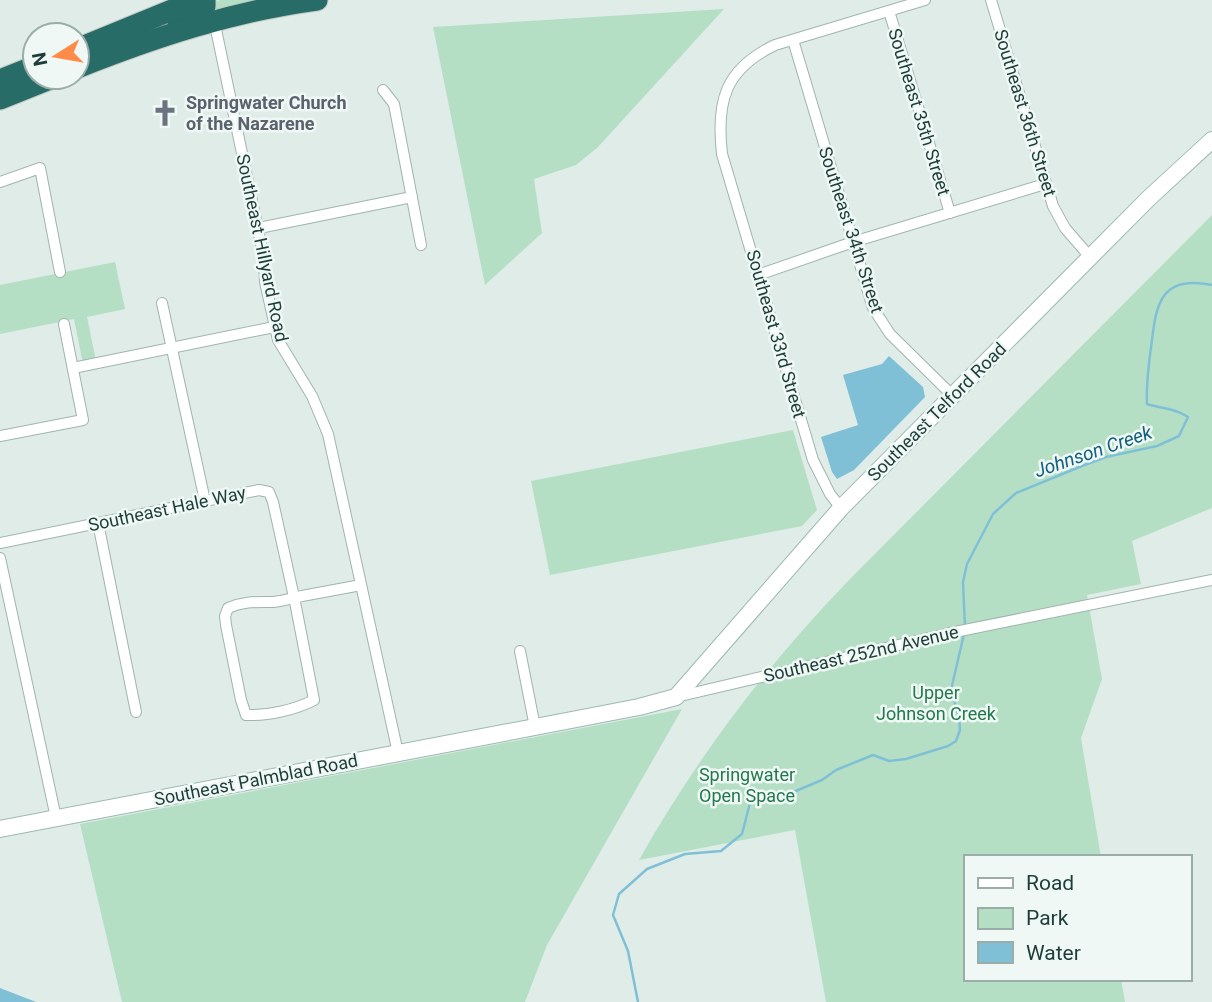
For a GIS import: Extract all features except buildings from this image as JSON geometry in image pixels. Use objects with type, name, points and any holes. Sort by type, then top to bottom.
[{"type":"highway","points":[[91,43],[197,0]]},
{"type":"highway","points":[[91,61],[114,45],[196,12],[205,6],[205,0]]},
{"type":"highway","points":[[91,63],[214,20],[317,0]]},
{"type":"highway","points":[[0,80],[21,72]]},
{"type":"highway","points":[[0,99],[21,91]]},
{"type":"street","name":"Southeast 33rd Street","points":[[841,508],[830,494],[813,460],[722,154],[720,118],[729,83],[742,66],[759,53],[925,0]]},
{"type":"street","name":"Southeast 36th Street","points":[[990,0],[1053,206],[1065,228],[1090,257]]},
{"type":"street","name":"Southeast 35th Street","points":[[889,11],[950,213]]},
{"type":"street","name":"Southeast Hillyard Road","points":[[214,20],[267,269],[265,282],[274,327],[284,352],[312,396],[328,434],[398,753]]},
{"type":"street","name":"Southeast 34th Street","points":[[793,40],[873,308],[890,334],[953,396]]},
{"type":"street","points":[[383,90],[394,104],[421,245]]},
{"type":"street","name":"Southeast Telford Road","points":[[676,697],[841,508],[1149,198],[1212,139]]},
{"type":"street","points":[[0,182],[40,168],[60,272]]},
{"type":"street","points":[[758,275],[853,242],[1045,184]]},
{"type":"street","points":[[258,228],[412,197]]},
{"type":"street","points":[[162,303],[205,501]]},
{"type":"street","points":[[0,436],[83,420],[64,324]]},
{"type":"street","points":[[73,368],[274,327]]},
{"type":"street","name":"Southeast Hale Way","points":[[0,543],[259,490],[269,492],[273,502],[294,598]]},
{"type":"street","points":[[98,523],[136,712]]},
{"type":"street","points":[[0,558],[56,818]]},
{"type":"street","name":"Southeast 252nd Avenue","points":[[512,732],[668,701],[985,625],[1212,580]]},
{"type":"street","points":[[294,598],[314,701],[303,706],[246,715],[226,625],[228,608],[240,603],[259,600],[272,602],[361,585]]},
{"type":"street","points":[[520,651],[535,727]]},
{"type":"street","name":"Southeast Palmblad Road","points":[[0,829],[512,732]]},
{"type":"green space","points":[[220,0],[262,0],[210,13],[212,3]]},
{"type":"green space","points":[[724,9],[598,147],[576,165],[534,179],[542,233],[485,285],[433,27]]},
{"type":"green space","name":"Upper Johnson Creek","points":[[1212,215],[1212,508],[1132,541],[1141,584],[1087,595],[1102,679],[1081,738],[1101,855],[964,855],[964,981],[1121,981],[1125,1002],[826,1002],[795,830],[639,860],[685,785],[735,713],[790,645],[849,580]]},
{"type":"green space","points":[[115,262],[125,309],[87,317],[96,361],[84,362],[82,359],[74,319],[0,334],[0,285]]},
{"type":"green space","points":[[793,430],[817,510],[802,526],[550,575],[531,481]]},
{"type":"green space","points":[[682,709],[547,945],[525,1002],[122,1002],[80,824]]},
{"type":"water","points":[[889,356],[923,387],[925,397],[854,470],[837,479],[832,472],[821,437],[858,425],[843,375],[882,364]]},
{"type":"water","points":[[0,988],[36,1002],[0,1002]]},
{"type":"waterway","name":"Johnson Creek","points":[[965,627],[963,582],[967,564],[993,514],[1016,493],[1106,457],[1157,446],[1179,436],[1188,417],[1173,410],[1147,404],[1148,373],[1157,311],[1168,291],[1179,285],[1212,285]]},
{"type":"waterway","name":"Johnson Creek","points":[[638,1002],[628,951],[613,915],[619,894],[647,869],[685,854],[721,851],[742,834],[750,803],[773,800],[791,793],[873,755],[889,761],[906,759],[956,741],[960,730],[959,717],[951,690],[964,634]]},
{"type":"place","name":"Springwater Church of the Nazarene","points":[[165,113]]},
{"type":"park label","name":"Springwater Open Space","points":[[747,785]]}]
